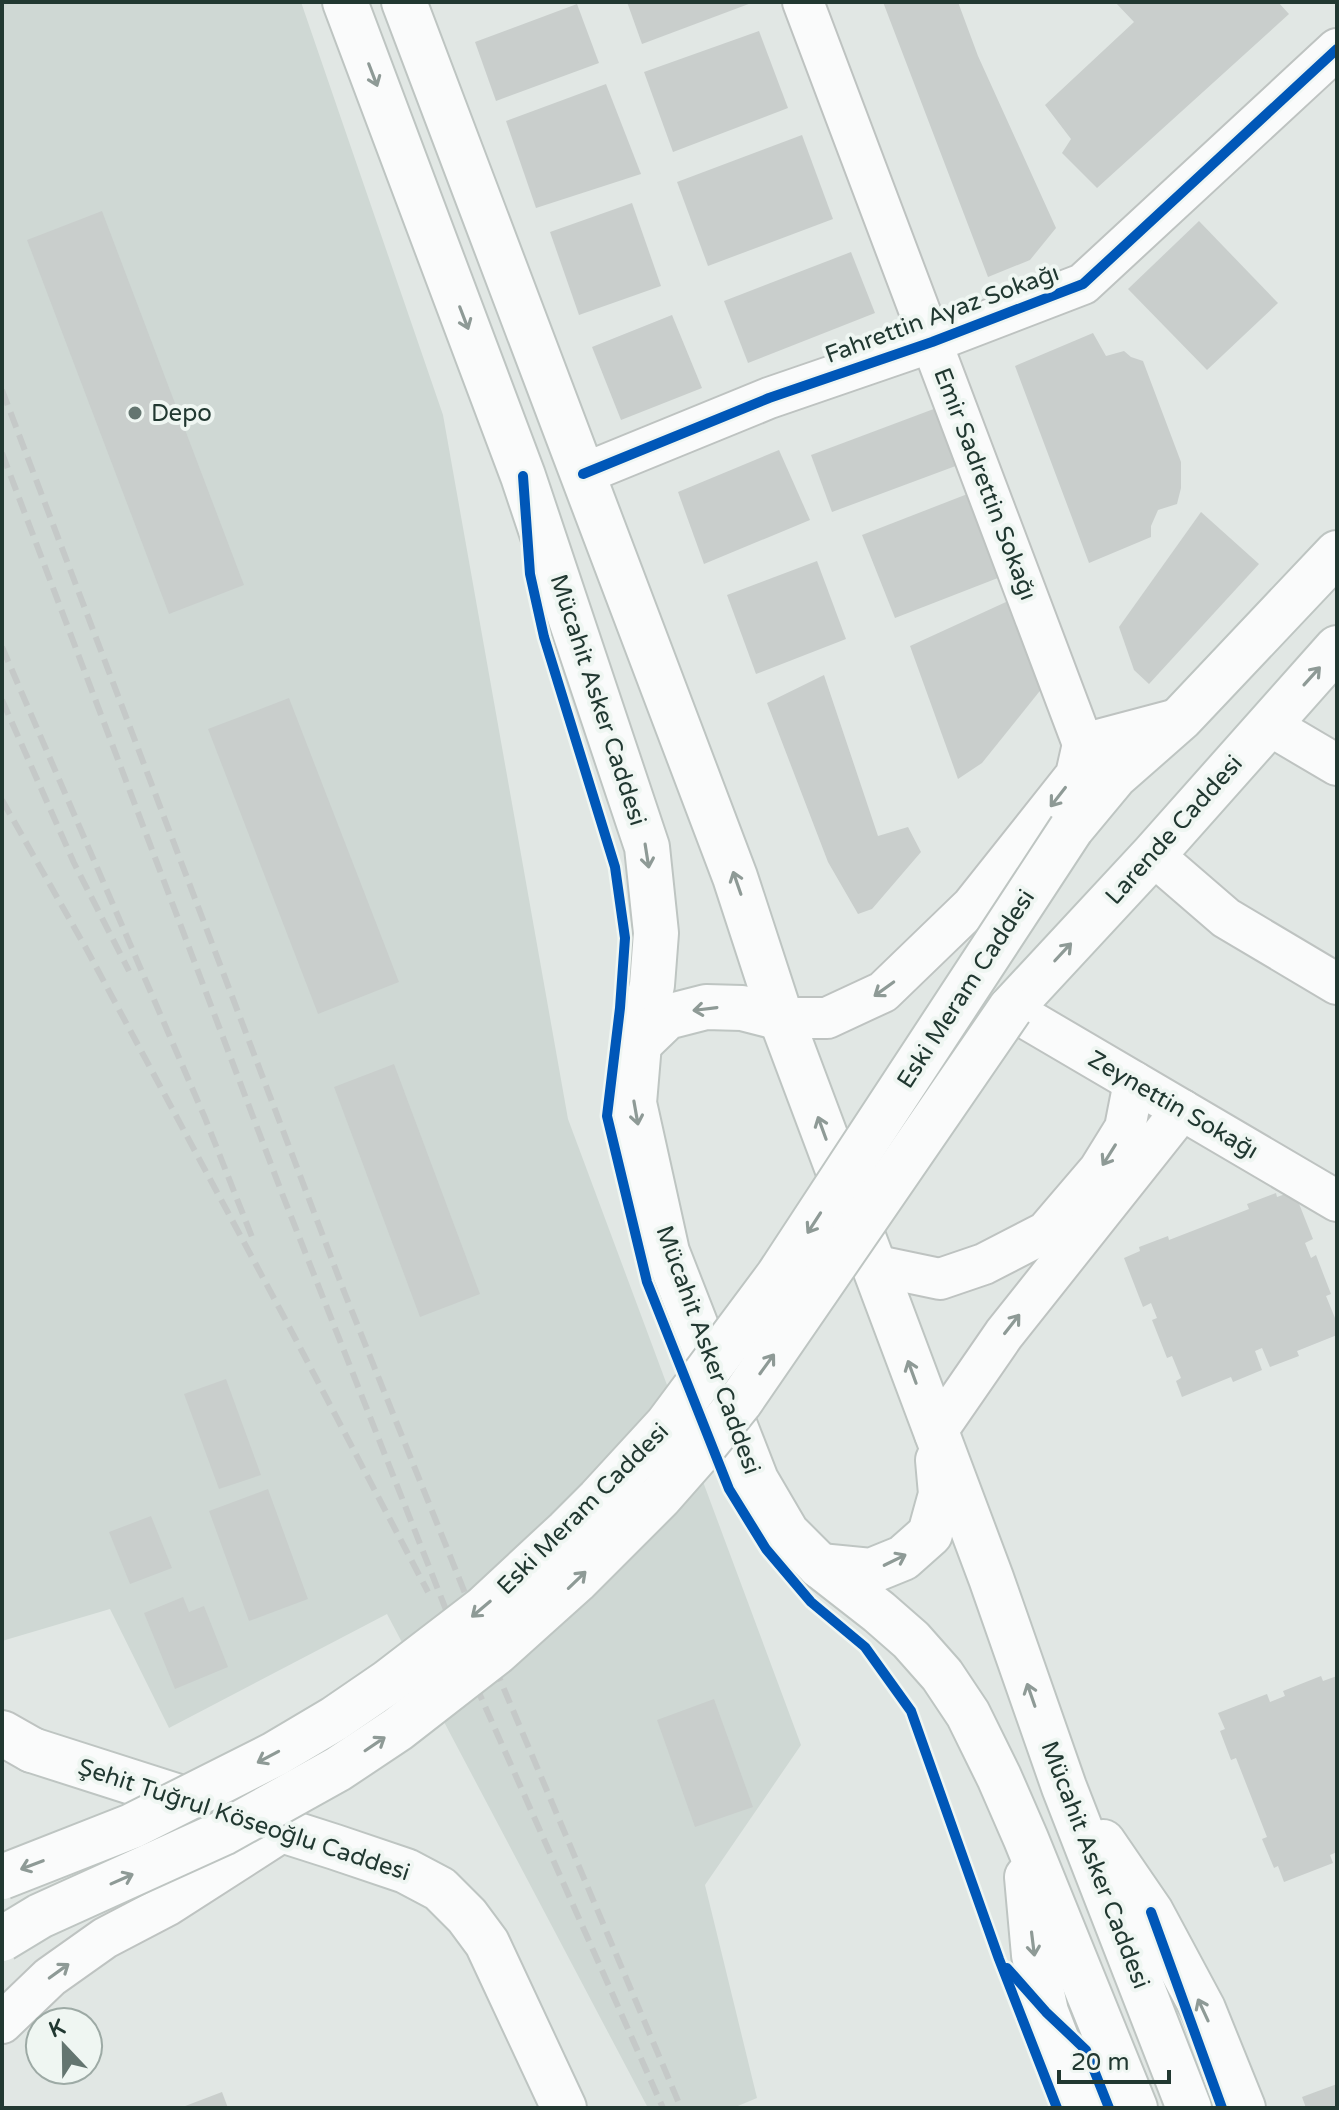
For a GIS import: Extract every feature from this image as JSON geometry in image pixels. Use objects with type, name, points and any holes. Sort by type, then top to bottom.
[{"type":"main road","name":"Mücahit Asker Caddesi","points":[[345,2],[523,476],[647,847],[656,933],[652,985],[639,1044],[634,1103],[667,1252],[756,1480],[787,1533],[820,1566],[911,1640],[942,1675],[968,1714],[1026,1839],[1135,2108]]},
{"type":"main road","name":"Mücahit Asker Caddesi","points":[[409,4],[735,877],[781,1018],[991,1578],[1064,1787],[1189,2108]]},
{"type":"main road","points":[[1115,776],[1181,718],[1337,553]]},
{"type":"main road","name":"Larende Caddesi","points":[[1010,1009],[1153,855],[1337,648]]},
{"type":"main road","name":"Eski Meram Caddesi","points":[[2,1877],[132,1826],[263,1760],[334,1719],[483,1609],[567,1531],[667,1425],[778,1276],[1071,829],[1115,776]]},
{"type":"main road","points":[[639,1044],[667,1017],[706,1007],[742,1008],[781,1018]]},
{"type":"main road","name":"Eski Meram Caddesi","points":[[2,1939],[40,1916],[223,1833],[338,1769],[447,1692],[576,1581],[660,1497],[740,1402],[1010,1009]]},
{"type":"main road","points":[[820,1566],[871,1571],[903,1558],[930,1534],[941,1494],[935,1434]]},
{"type":"main road","name":"Şehit Tuğrul Köseoğlu Caddesi","points":[[17,1741],[406,1871],[440,1889],[467,1916],[487,1943],[564,2108]]},
{"type":"main road","points":[[1064,1787],[1151,1912],[1203,2009],[1243,2108]]},
{"type":"main road","points":[[1026,1839],[1028,1909],[1046,2012],[1083,2108]]},
{"type":"street","name":"Emir Sadrettin Sokağı","points":[[803,2],[1083,744],[1115,776]]},
{"type":"street","name":"Fahrettin Ayaz Sokağı","points":[[583,474],[769,398],[932,342],[1083,284],[1337,49]]},
{"type":"street","points":[[781,1018],[827,1018],[883,992],[972,906],[1076,775],[1083,744],[1181,718]]},
{"type":"street","points":[[1269,725],[1337,765]]},
{"type":"street","points":[[1153,855],[1226,918],[1337,984]]},
{"type":"street","name":"Zeynettin Sokağı","points":[[1010,1009],[1337,1201]]},
{"type":"street","points":[[873,1265],[940,1279],[984,1264],[1046,1232],[1099,1170],[1125,1128],[1134,1082]]},
{"type":"street","points":[[935,1434],[1004,1334],[1182,1110]]},
{"type":"street","points":[[2,2023],[50,1977],[105,1938],[168,1905],[283,1831]]},
{"type":"shaded area","points":[[2,2],[301,2],[443,415],[568,1119],[801,1745],[705,1885],[757,2098],[733,2108],[648,2108],[387,1614],[169,1728],[110,1609],[2,1641]]},
{"type":"building","points":[[627,2],[754,2],[642,44]]},
{"type":"building","points":[[883,2],[958,2],[978,56],[1056,228],[1030,260],[988,277]]},
{"type":"building","points":[[1115,2],[1278,2],[1289,14],[1097,188],[1062,153],[1071,139],[1045,105],[1134,22]]},
{"type":"building","points":[[577,4],[599,63],[496,101],[475,42]]},
{"type":"building","points":[[759,31],[788,108],[673,152],[644,72]]},
{"type":"building","points":[[606,84],[641,174],[536,208],[506,121]]},
{"type":"building","points":[[802,135],[833,219],[708,266],[677,182]]},
{"type":"building","points":[[632,203],[661,286],[579,315],[550,232]]},
{"type":"building","name":"Depo","points":[[102,211],[244,585],[169,614],[27,240]]},
{"type":"building","points":[[1199,221],[1278,303],[1207,370],[1128,289]]},
{"type":"building","points":[[851,252],[875,313],[748,363],[724,301]]},
{"type":"building","points":[[672,315],[702,388],[621,420],[592,347]]},
{"type":"building","points":[[1093,333],[1106,356],[1124,351],[1143,361],[1181,462],[1181,488],[1177,504],[1158,510],[1151,526],[1151,537],[1089,563],[1015,366]]},
{"type":"building","points":[[939,407],[961,464],[832,512],[811,455]]},
{"type":"building","points":[[779,450],[810,520],[704,564],[678,492]]},
{"type":"building","points":[[970,493],[1003,576],[895,618],[862,535]]},
{"type":"building","points":[[1201,512],[1259,564],[1149,684],[1134,670],[1119,627]]},
{"type":"building","points":[[817,561],[846,639],[756,674],[727,595]]},
{"type":"building","points":[[1019,596],[1047,682],[982,763],[958,779],[910,646]]},
{"type":"building","points":[[824,675],[878,836],[908,827],[921,852],[872,909],[858,914],[828,862],[767,703]]},
{"type":"building","points":[[289,698],[399,982],[318,1014],[208,729]]},
{"type":"building","points":[[394,1064],[480,1294],[420,1317],[334,1087]]},
{"type":"building","points":[[1294,1191],[1313,1239],[1305,1243],[1311,1258],[1316,1255],[1331,1294],[1326,1296],[1337,1317],[1337,1335],[1297,1351],[1299,1356],[1270,1367],[1262,1348],[1255,1351],[1262,1370],[1233,1382],[1231,1377],[1182,1397],[1176,1381],[1181,1378],[1172,1356],[1167,1358],[1152,1320],[1157,1318],[1151,1303],[1143,1307],[1124,1258],[1140,1251],[1139,1247],[1168,1236],[1169,1240],[1249,1209],[1247,1204],[1276,1193],[1277,1197]]},
{"type":"building","points":[[226,1379],[261,1475],[219,1489],[184,1394]]},
{"type":"building","points":[[268,1489],[308,1599],[249,1621],[209,1511]]},
{"type":"building","points":[[151,1516],[172,1568],[130,1584],[109,1532]]},
{"type":"building","points":[[183,1597],[189,1612],[204,1606],[228,1667],[175,1689],[144,1613]]},
{"type":"building","points":[[1321,1676],[1323,1681],[1337,1676],[1337,1852],[1330,1855],[1333,1863],[1284,1882],[1278,1866],[1274,1868],[1262,1839],[1267,1837],[1236,1758],[1231,1760],[1220,1731],[1225,1729],[1218,1713],[1267,1694],[1270,1702],[1285,1696],[1283,1691]]},
{"type":"building","points":[[714,1699],[753,1807],[695,1827],[657,1720]]},
{"type":"building","points":[[1337,2084],[1337,2108],[1306,2108],[1302,2097]]},
{"type":"building","points":[[222,2092],[228,2108],[180,2108]]},
{"type":"railway","points":[[2,390],[345,1294],[493,1663],[681,2108]]},
{"type":"railway","points":[[2,453],[283,1196],[476,1686],[663,2108]]},
{"type":"railway","points":[[2,647],[205,1118],[252,1237]]},
{"type":"railway","points":[[2,700],[74,863],[129,971]]},
{"type":"railway","points":[[2,800],[87,950],[428,1592]]},
{"type":"cycle path","points":[[583,474],[769,398],[932,342],[1083,284],[1337,49]]},
{"type":"cycle path","points":[[523,476],[530,574],[544,637],[615,867],[625,938],[607,1116],[647,1282],[729,1489],[766,1549],[811,1602],[865,1647],[911,1711],[999,1959],[1057,2108]]},
{"type":"cycle path","points":[[1151,1912],[1222,2108]]},
{"type":"cycle path","points":[[1007,1968],[1046,2012],[1086,2050],[1109,2108]]},
{"type":"place","name":"Depo","points":[[135,413]]}]
